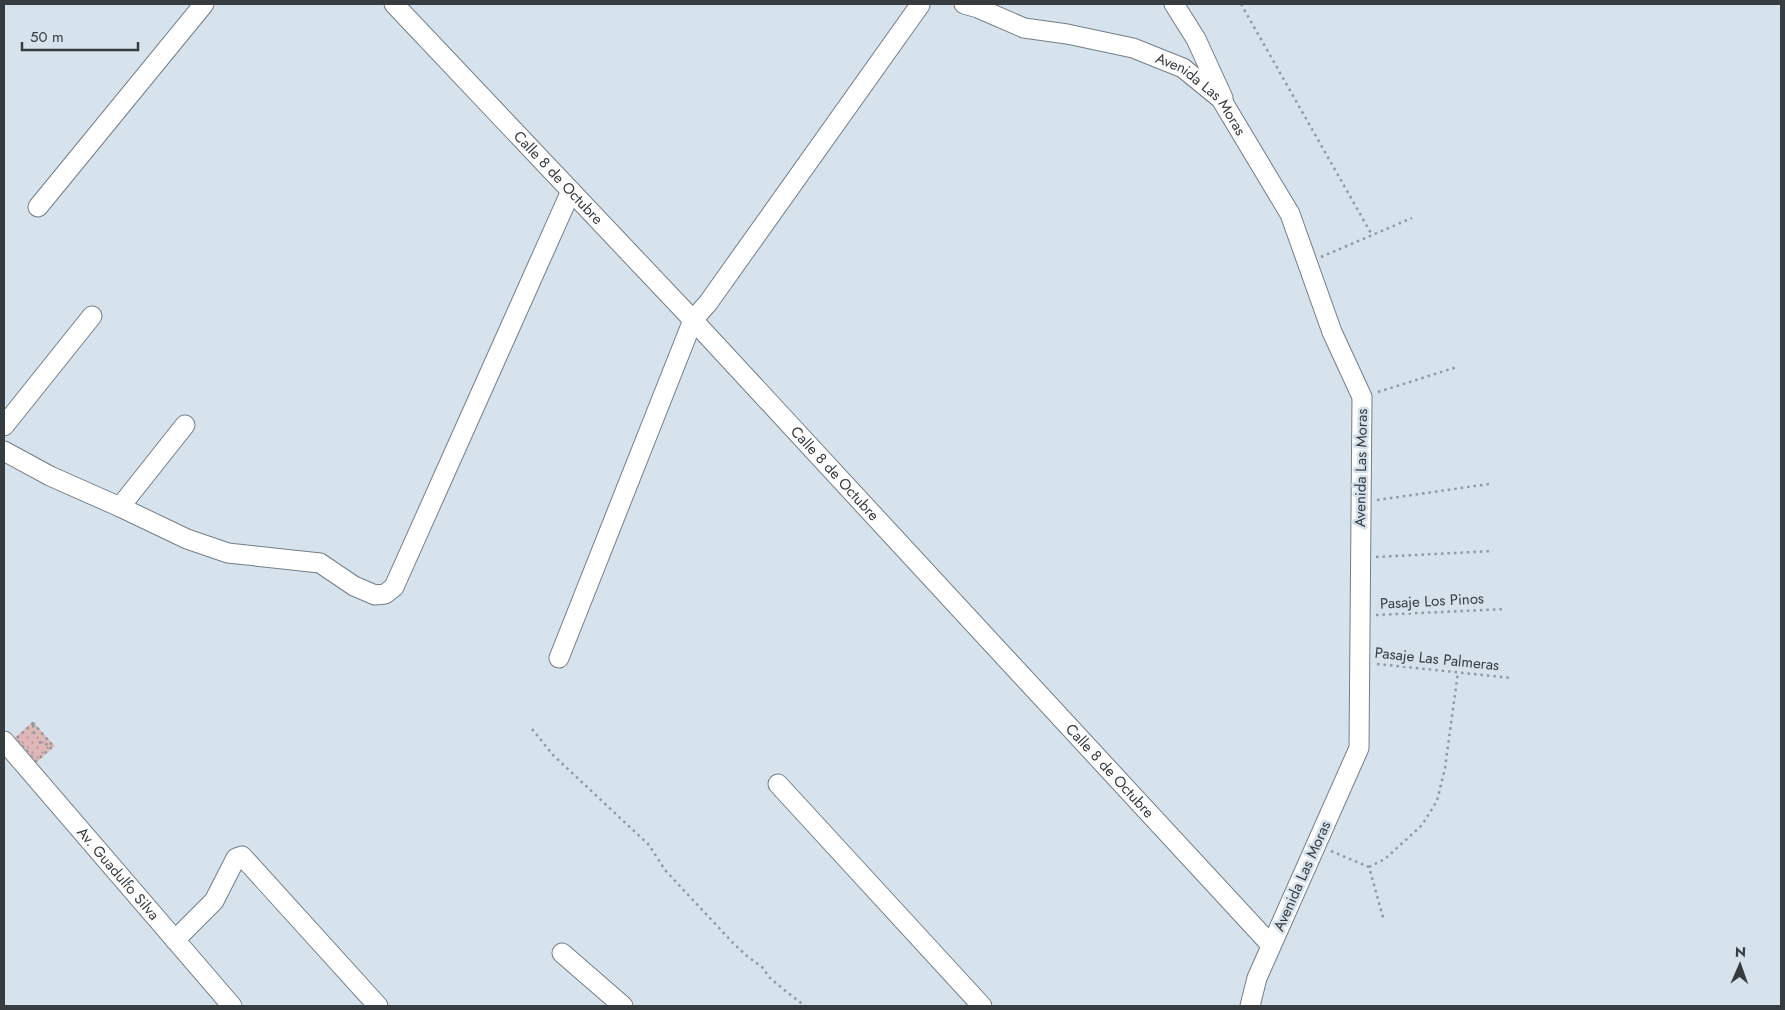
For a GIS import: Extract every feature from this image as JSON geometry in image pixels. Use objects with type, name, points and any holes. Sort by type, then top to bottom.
[{"type":"street","points":[[38,207],[204,4]]},
{"type":"street","name":"Calle 8 de Octubre","points":[[394,4],[693,320],[1271,945]]},
{"type":"street","name":"Avenida Las Moras","points":[[964,4],[1024,28],[1066,34],[1133,48],[1183,68],[1221,99],[1290,214],[1332,332],[1362,396],[1359,748],[1256,978],[1250,1006]]},
{"type":"street","points":[[1174,4],[1196,39],[1232,117]]},
{"type":"street","points":[[559,658],[693,320],[708,303],[920,5]]},
{"type":"street","points":[[4,451],[50,476],[187,539],[228,553],[320,563],[354,586],[375,595],[385,594],[394,587],[571,191]]},
{"type":"street","points":[[4,426],[92,316]]},
{"type":"street","points":[[120,507],[185,425]]},
{"type":"street","name":"Av. Guadulfo Silva","points":[[4,742],[232,1006]]},
{"type":"street","points":[[778,784],[982,1006]]},
{"type":"street","points":[[175,940],[214,901],[236,858],[242,856],[378,1006]]},
{"type":"street","points":[[562,952],[623,1006]]},
{"type":"path","points":[[1241,4],[1372,235]]},
{"type":"path","points":[[1307,263],[1412,218]]},
{"type":"path","points":[[1362,396],[1457,368]]},
{"type":"path","points":[[1361,502],[1489,484]]},
{"type":"path","points":[[1360,558],[1493,551]]},
{"type":"path","name":"Pasaje Los Pinos","points":[[1359,616],[1506,609]]},
{"type":"path","name":"Pasaje Las Palmeras","points":[[1359,662],[1512,678]]},
{"type":"path","points":[[1369,867],[1385,859],[1422,825],[1437,801],[1445,768],[1458,672]]},
{"type":"path","points":[[33,723],[35,738]]},
{"type":"path","points":[[33,723],[16,739],[36,762],[53,746]]},
{"type":"path","points":[[33,723],[53,746]]},
{"type":"path","points":[[532,729],[553,755],[649,845],[665,870],[734,944],[762,967],[783,989],[805,1006]]},
{"type":"path","points":[[39,742],[53,746]]},
{"type":"path","points":[[1316,844],[1369,867]]},
{"type":"path","points":[[1369,867],[1384,921]]},
{"type":"shaded area","points":[[33,722],[55,746],[36,763],[14,738]]}]
